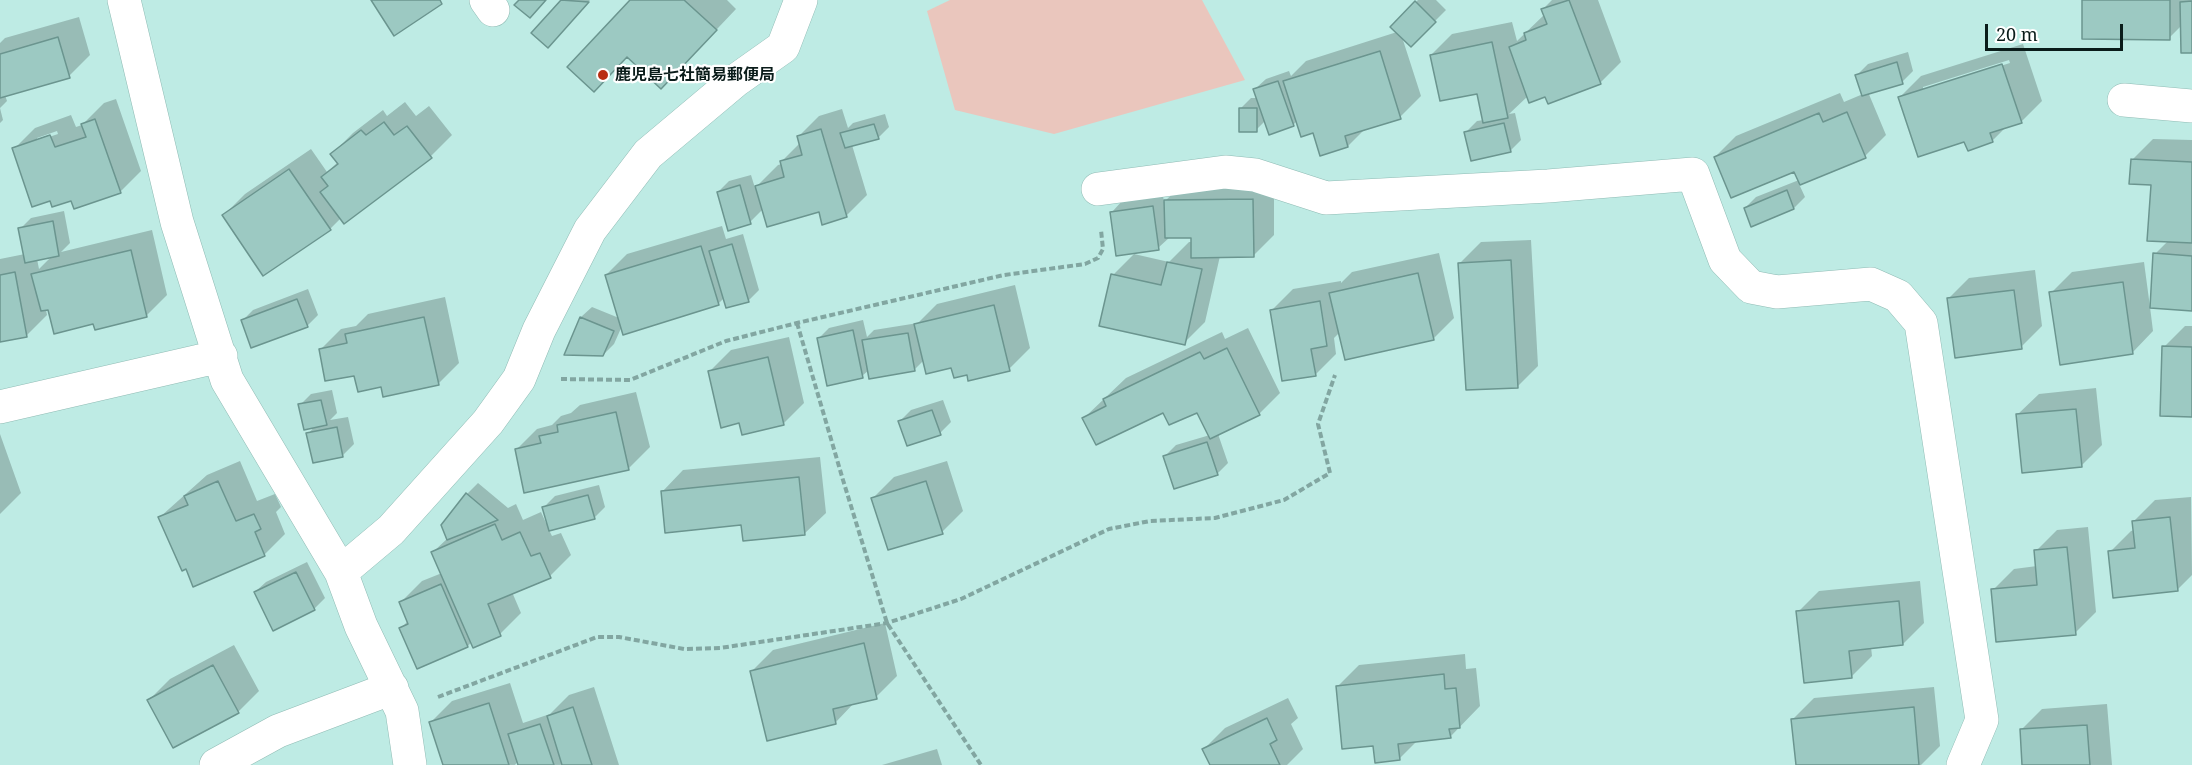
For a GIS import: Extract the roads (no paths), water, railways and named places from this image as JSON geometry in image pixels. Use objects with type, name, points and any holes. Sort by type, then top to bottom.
[{"type":"street","points":[[124,0],[177,222],[228,380],[341,572],[361,626],[397,700],[410,765]]},
{"type":"street","points":[[341,572],[391,530],[488,422],[519,379],[539,330],[590,230],[648,154],[735,81],[783,47],[801,0]]},
{"type":"street","points":[[2124,100],[2192,106]]},
{"type":"street","points":[[1098,189],[1225,172],[1255,175],[1326,198],[1548,186],[1693,174],[1725,260],[1751,287],[1777,291],[1871,284],[1898,296],[1921,323],[1982,720],[1964,765]]},
{"type":"street","points":[[0,407],[221,356]]},
{"type":"street","points":[[216,765],[278,731],[397,700]]},
{"type":"place","name":"鹿児島七社簡易郵便局","points":[[603,75]]}]
